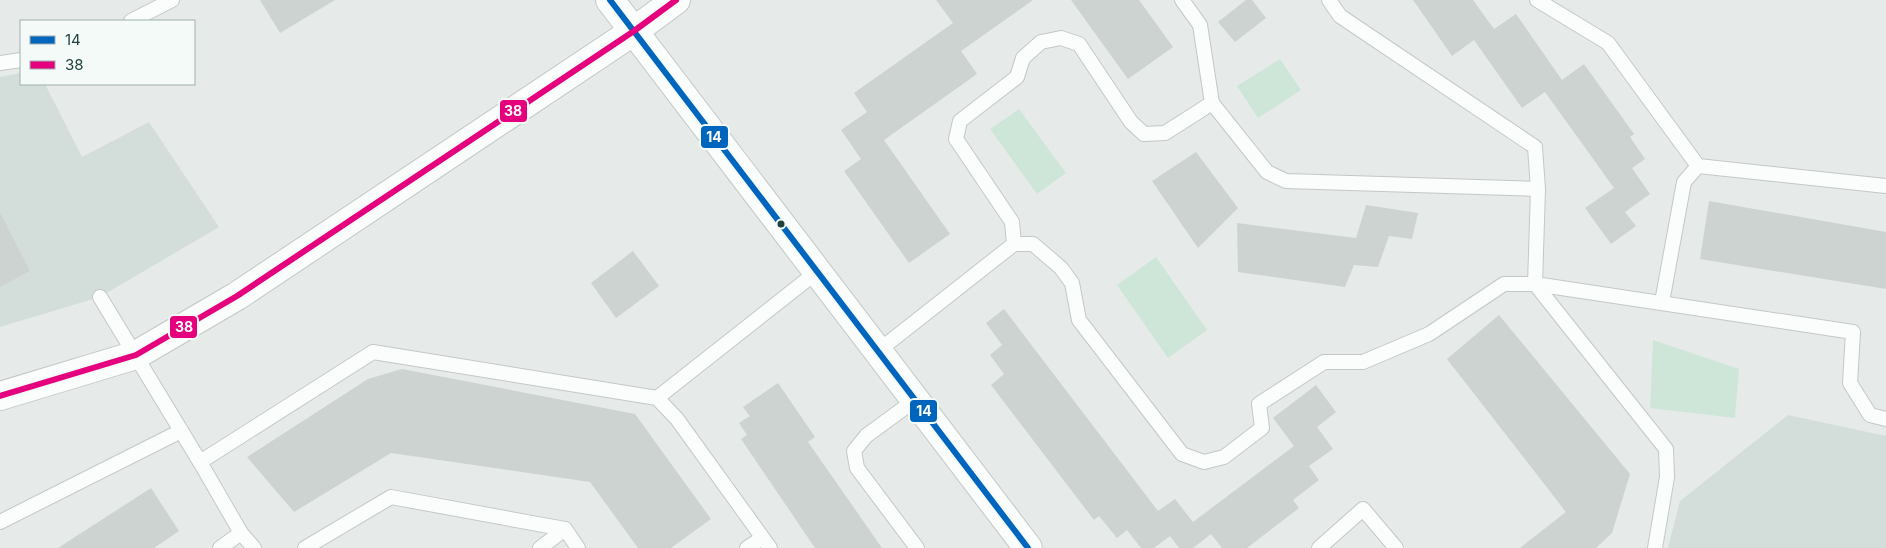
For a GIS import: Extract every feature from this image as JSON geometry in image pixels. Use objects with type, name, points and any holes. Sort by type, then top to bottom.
[{"type":"street","points":[[610,0],[1028,548]]},
{"type":"street","points":[[0,396],[136,356],[237,296],[634,31],[676,0]]},
{"type":"lane","points":[[133,20],[172,0]]},
{"type":"lane","points":[[1182,0],[1200,25],[1212,103],[1267,172],[1286,181],[1538,189]]},
{"type":"lane","points":[[1330,0],[1340,16],[1535,147],[1538,189],[1535,284],[1666,449],[1667,477],[1654,548]]},
{"type":"lane","points":[[1537,0],[1608,42],[1698,166],[1886,186]]},
{"type":"lane","points":[[1014,244],[1012,222],[956,138],[960,121],[1017,77],[1023,58],[1041,42],[1061,38],[1079,44],[1131,122],[1144,134],[1165,134],[1212,103]]},
{"type":"lane","points":[[0,63],[20,60]]},
{"type":"lane","points":[[1662,302],[1684,182],[1698,166]]},
{"type":"lane","points":[[878,351],[1014,244],[1034,244],[1060,268],[1072,283],[1079,320],[1182,454],[1204,462],[1224,457],[1262,428],[1259,404],[1324,362],[1363,362],[1429,334],[1504,284],[1535,284],[1853,332],[1850,383],[1870,415],[1886,418]]},
{"type":"lane","points":[[657,398],[818,271]]},
{"type":"lane","points":[[100,297],[241,533],[254,548]]},
{"type":"lane","points":[[200,462],[373,352],[657,398],[677,419],[766,543],[747,548]]},
{"type":"lane","points":[[915,400],[866,436],[854,451],[858,468],[917,548]]},
{"type":"lane","points":[[0,522],[181,431]]},
{"type":"lane","points":[[305,548],[390,497],[565,529],[578,548]]},
{"type":"lane","points":[[1319,548],[1363,509],[1396,548]]},
{"type":"lane","points":[[540,548],[565,529]]},
{"type":"lane","points":[[220,548],[241,533]]},
{"type":"shaded area","points":[[20,73],[20,85],[46,85],[82,157],[149,122],[219,227],[100,297],[0,327],[0,77]]},
{"type":"shaded area","points":[[1788,415],[1886,436],[1886,548],[1668,548],[1680,501]]},
{"type":"green space","points":[[1280,59],[1301,90],[1258,118],[1237,86]]},
{"type":"green space","points":[[1019,109],[1066,173],[1037,194],[990,129]]},
{"type":"green space","points":[[1156,257],[1207,330],[1168,358],[1117,285]]},
{"type":"green space","points":[[1653,340],[1739,369],[1735,418],[1650,408]]},
{"type":"building","points":[[260,0],[335,0],[280,33]]},
{"type":"building","points":[[936,0],[1033,0],[961,51],[977,74],[884,140],[950,234],[909,263],[844,171],[861,159],[841,130],[867,112],[854,93],[953,23]]},
{"type":"building","points":[[1071,0],[1139,0],[1173,47],[1128,79]]},
{"type":"building","points":[[1246,0],[1252,0],[1266,18],[1235,42],[1218,22]]},
{"type":"building","points":[[1413,0],[1473,0],[1494,29],[1516,14],[1562,80],[1584,64],[1634,134],[1630,137],[1645,159],[1632,168],[1650,194],[1625,212],[1636,226],[1611,244],[1585,208],[1614,188],[1545,92],[1522,108],[1474,40],[1452,56]]},
{"type":"building","points":[[1196,152],[1238,208],[1198,248],[1152,181]]},
{"type":"building","points":[[1709,201],[1886,232],[1886,289],[1700,259]]},
{"type":"building","points":[[1366,205],[1418,213],[1412,239],[1389,236],[1378,267],[1354,265],[1345,287],[1238,272],[1237,223],[1356,238]]},
{"type":"building","points":[[0,213],[30,271],[0,287]]},
{"type":"building","points":[[633,251],[659,286],[616,318],[591,283]]},
{"type":"building","points":[[1004,309],[1158,511],[1175,499],[1193,522],[1294,446],[1273,418],[1316,385],[1336,412],[1317,427],[1333,449],[1309,466],[1319,480],[1293,500],[1299,508],[1247,548],[1222,548],[1211,534],[1193,548],[1179,548],[1170,536],[1154,548],[1141,548],[1127,530],[1117,538],[1099,516],[1094,520],[991,385],[1004,374],[990,355],[1002,345],[986,323]]},
{"type":"building","points":[[1499,315],[1630,474],[1612,533],[1596,548],[1520,548],[1566,512],[1447,359]]},
{"type":"building","points":[[402,369],[635,414],[711,519],[671,548],[638,548],[590,482],[391,453],[294,512],[247,457],[368,379]]},
{"type":"building","points":[[778,383],[815,437],[808,442],[882,548],[815,548],[741,439],[747,435],[739,423],[750,416],[743,407]]},
{"type":"building","points":[[151,488],[179,531],[154,548],[58,548]]},
{"type":"transit line","name":"14","points":[[610,0],[1028,548]]},
{"type":"transit line","name":"38","points":[[0,396],[136,355],[237,296],[634,31],[676,0]]}]
